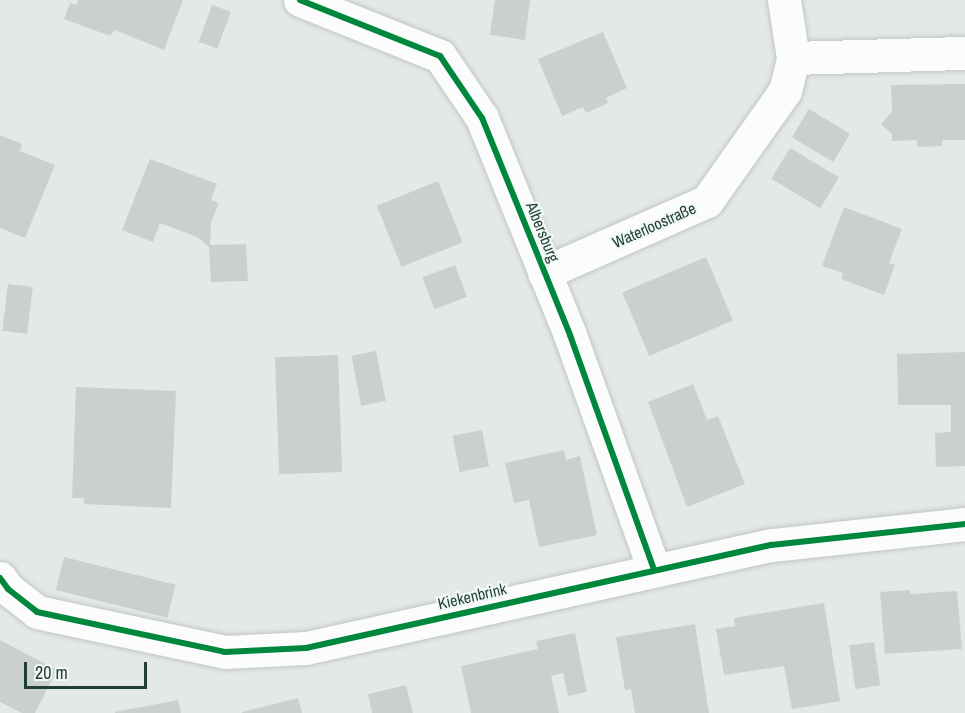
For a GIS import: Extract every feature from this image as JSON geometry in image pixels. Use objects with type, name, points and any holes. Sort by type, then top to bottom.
[{"type":"street","name":"Albersburg","points":[[300,0],[440,56],[482,118],[544,273],[581,329],[654,568]]},
{"type":"street","name":"Waterloostraße","points":[[544,273],[707,201],[785,91],[793,58],[784,0]]},
{"type":"street","points":[[793,58],[965,53]]},
{"type":"street","name":"Kiekenbrink","points":[[0,578],[8,590],[37,612],[225,652],[306,648],[654,568],[772,545],[965,524]]},
{"type":"building","points":[[78,0],[183,0],[164,50],[115,30],[110,36],[64,19],[70,3],[76,5]]},
{"type":"building","points":[[495,0],[530,0],[525,40],[490,35]]},
{"type":"building","points":[[212,5],[231,12],[217,48],[199,42]]},
{"type":"building","points":[[603,32],[627,88],[606,98],[608,103],[586,113],[583,107],[562,116],[538,59]]},
{"type":"building","points":[[965,84],[965,140],[942,140],[942,146],[917,147],[917,140],[892,141],[892,134],[881,124],[892,112],[891,85]]},
{"type":"building","points":[[809,109],[850,134],[833,162],[792,137]]},
{"type":"building","points":[[0,135],[22,144],[20,151],[55,165],[25,238],[0,228]]},
{"type":"building","points":[[790,148],[839,177],[820,208],[771,179]]},
{"type":"building","points":[[150,159],[217,184],[211,200],[219,203],[211,223],[210,245],[246,244],[248,281],[211,282],[209,247],[197,237],[160,223],[153,242],[122,230]]},
{"type":"building","points":[[438,181],[463,242],[402,267],[377,206]]},
{"type":"building","points":[[844,207],[902,229],[889,263],[895,265],[884,295],[841,279],[843,273],[822,266]]},
{"type":"building","points":[[706,257],[733,321],[649,356],[622,293]]},
{"type":"building","points":[[455,265],[467,297],[435,309],[422,278]]},
{"type":"building","points":[[8,284],[33,287],[27,334],[2,331]]},
{"type":"building","points":[[376,351],[386,401],[361,406],[351,356]]},
{"type":"building","points":[[965,352],[965,466],[936,467],[935,433],[951,432],[951,405],[898,405],[897,354]]},
{"type":"building","points":[[338,355],[342,472],[279,474],[275,357]]},
{"type":"building","points":[[693,384],[707,420],[718,416],[745,484],[687,507],[648,402]]},
{"type":"building","points":[[76,387],[176,391],[171,508],[84,504],[84,498],[72,498]]},
{"type":"building","points":[[482,430],[489,466],[460,472],[453,436]]},
{"type":"building","points":[[564,450],[566,460],[580,456],[597,535],[539,547],[529,500],[514,503],[505,463]]},
{"type":"building","points":[[64,557],[176,585],[167,618],[56,590]]},
{"type":"building","points":[[909,590],[911,594],[957,591],[962,649],[885,654],[880,592]]},
{"type":"building","points":[[824,603],[840,701],[792,709],[784,666],[724,675],[716,629],[735,626],[734,618]]},
{"type":"building","points":[[695,624],[709,713],[635,713],[631,689],[625,690],[616,637]]},
{"type":"building","points":[[575,633],[587,692],[568,696],[563,673],[551,676],[559,713],[471,713],[461,666],[538,649],[536,641]]},
{"type":"building","points":[[0,640],[57,670],[35,713],[22,713],[0,702]]},
{"type":"building","points":[[874,642],[880,686],[855,689],[849,645]]},
{"type":"building","points":[[406,685],[413,713],[372,713],[368,694]]},
{"type":"building","points":[[298,698],[302,713],[242,713],[242,712]]},
{"type":"building","points":[[178,700],[181,713],[115,713],[115,712]]},
{"type":"cycle path","points":[[300,0],[440,56],[482,118],[570,335],[654,569]]},
{"type":"cycle path","points":[[0,578],[8,589],[37,612],[225,652],[306,648],[772,545],[965,524]]}]
